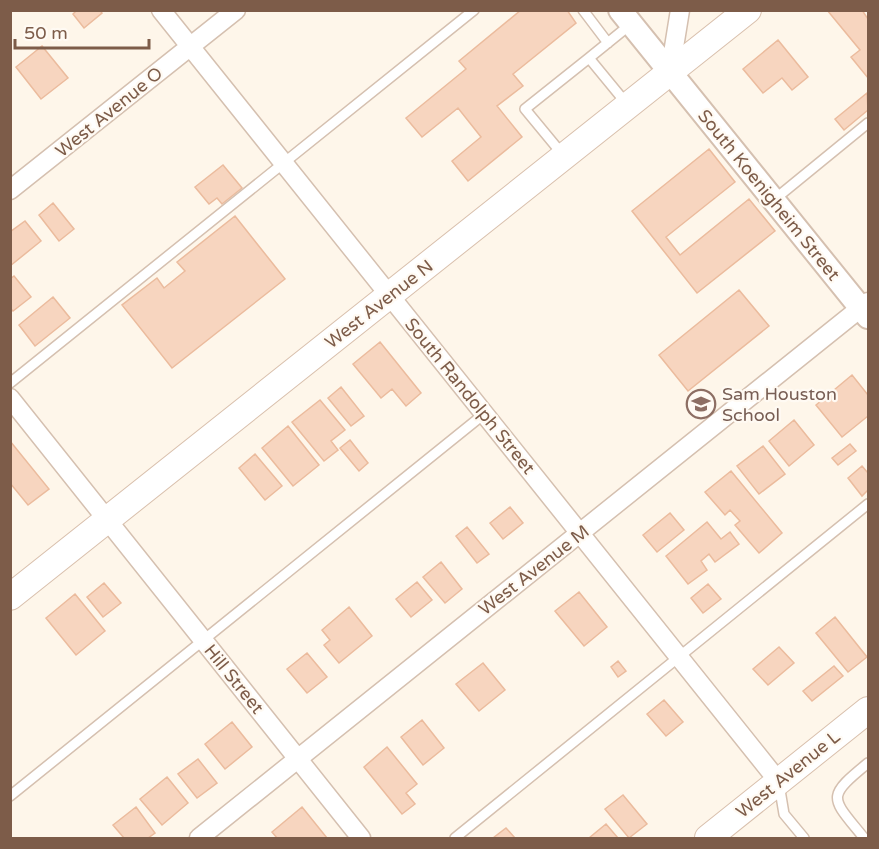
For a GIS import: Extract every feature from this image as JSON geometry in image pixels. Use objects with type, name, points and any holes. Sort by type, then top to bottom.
[{"type":"main road","name":"West Avenue N","points":[[10,597],[748,10]]},
{"type":"main road","name":"West Avenue L","points":[[708,838],[868,710]]},
{"type":"street","name":"South Randolph Street","points":[[161,10],[779,782]]},
{"type":"street","name":"West Avenue O","points":[[10,190],[236,10]]},
{"type":"street","points":[[670,72],[680,10]]},
{"type":"street","name":"South Koenigheim Street","points":[[626,17],[774,200],[866,309]]},
{"type":"street","name":"West Avenue M","points":[[199,838],[866,309]]},
{"type":"street","name":"Hill Street","points":[[10,398],[361,838]]},
{"type":"lane","points":[[10,383],[474,10]]},
{"type":"lane","points":[[583,10],[608,43]]},
{"type":"lane","points":[[564,157],[525,109],[608,43],[626,17]]},
{"type":"lane","points":[[589,58],[628,106]]},
{"type":"lane","points":[[774,200],[868,123]]},
{"type":"lane","points":[[10,796],[484,414]]},
{"type":"lane","points":[[455,838],[868,504]]},
{"type":"lane","points":[[864,838],[839,807],[836,799],[841,785],[868,762]]},
{"type":"lane","points":[[779,782],[784,814],[804,838]]},
{"type":"building","points":[[77,10],[100,10],[102,13],[84,28],[73,14]]},
{"type":"building","points":[[521,10],[567,10],[576,23],[513,74],[523,86],[497,106],[522,137],[468,181],[452,161],[481,137],[458,108],[422,137],[406,118],[466,69],[459,61]]},
{"type":"building","points":[[827,10],[862,10],[868,19],[868,78],[851,57],[860,50]]},
{"type":"building","points":[[778,40],[808,77],[792,90],[782,78],[763,93],[743,69]]},
{"type":"building","points":[[42,46],[68,78],[41,99],[16,67]]},
{"type":"building","points":[[867,93],[868,110],[844,130],[835,119]]},
{"type":"building","points":[[709,149],[735,182],[666,237],[680,255],[749,199],[775,231],[697,293],[632,211]]},
{"type":"building","points":[[223,165],[242,188],[222,204],[217,198],[209,204],[195,187]]},
{"type":"building","points":[[53,203],[74,229],[59,241],[39,215]]},
{"type":"building","points":[[235,216],[285,279],[172,368],[122,305],[157,278],[164,288],[185,271],[177,262]]},
{"type":"building","points":[[25,221],[41,241],[10,266],[10,232]]},
{"type":"building","points":[[14,276],[31,297],[13,311],[10,308],[10,279]]},
{"type":"building","points":[[739,290],[769,326],[688,391],[659,355]]},
{"type":"building","points":[[53,297],[70,318],[35,346],[19,325]]},
{"type":"building","points":[[380,342],[421,393],[406,406],[392,389],[381,398],[353,364]]},
{"type":"building","points":[[852,375],[868,395],[868,416],[842,437],[816,405]]},
{"type":"building","points":[[341,387],[364,416],[351,426],[328,398]]},
{"type":"building","points":[[320,400],[345,430],[331,441],[338,450],[324,461],[292,422]]},
{"type":"building","points":[[794,420],[814,445],[789,466],[769,441]]},
{"type":"building","points":[[288,426],[319,465],[293,486],[262,448]]},
{"type":"building","points":[[350,440],[368,463],[359,471],[340,448]]},
{"type":"building","points":[[10,441],[49,489],[28,505],[10,483]]},
{"type":"building","points":[[850,444],[856,451],[838,465],[832,458]]},
{"type":"building","points":[[763,446],[785,474],[759,494],[737,466]]},
{"type":"building","points":[[255,454],[282,486],[265,500],[239,468]]},
{"type":"building","points":[[862,466],[868,473],[868,490],[862,496],[848,478]]},
{"type":"building","points":[[731,471],[782,533],[759,553],[735,525],[740,521],[730,510],[725,515],[705,492]]},
{"type":"building","points":[[510,507],[523,523],[503,539],[490,523]]},
{"type":"building","points":[[670,513],[684,530],[657,552],[643,535]]},
{"type":"building","points":[[707,522],[721,539],[730,532],[739,544],[715,562],[709,554],[701,561],[707,570],[688,584],[666,556]]},
{"type":"building","points":[[467,527],[489,554],[477,563],[456,536]]},
{"type":"building","points":[[441,562],[462,589],[445,603],[423,577]]},
{"type":"building","points":[[417,582],[432,600],[411,617],[396,599]]},
{"type":"building","points":[[104,583],[121,603],[103,617],[87,597]]},
{"type":"building","points":[[708,584],[721,599],[703,613],[691,598]]},
{"type":"building","points":[[579,592],[607,627],[584,646],[555,611]]},
{"type":"building","points":[[75,594],[105,631],[76,655],[46,618]]},
{"type":"building","points":[[349,607],[372,636],[339,663],[324,645],[330,640],[322,630]]},
{"type":"building","points":[[835,617],[867,657],[848,672],[816,633]]},
{"type":"building","points":[[779,647],[794,663],[768,685],[753,669]]},
{"type":"building","points":[[307,653],[327,677],[307,693],[287,669]]},
{"type":"building","points":[[618,661],[626,671],[618,677],[611,667]]},
{"type":"building","points":[[483,663],[505,690],[479,711],[456,684]]},
{"type":"building","points":[[834,666],[843,676],[812,701],[803,691]]},
{"type":"building","points":[[664,700],[683,722],[666,736],[647,714]]},
{"type":"building","points":[[422,720],[444,748],[423,765],[401,737]]},
{"type":"building","points":[[232,722],[252,747],[225,769],[205,744]]},
{"type":"building","points":[[387,747],[417,784],[406,793],[415,804],[402,814],[364,767]]},
{"type":"building","points":[[198,759],[217,783],[197,798],[178,774]]},
{"type":"building","points":[[167,777],[188,803],[162,825],[140,799]]},
{"type":"building","points":[[623,795],[647,824],[629,838],[605,809]]},
{"type":"building","points":[[136,807],[155,833],[148,838],[124,838],[113,825]]},
{"type":"building","points":[[302,807],[327,838],[277,838],[272,832]]},
{"type":"building","points":[[606,824],[618,838],[589,838]]},
{"type":"building","points":[[506,828],[515,838],[493,838]]},
{"type":"place","name":"Sam Houston School","points":[[701,404]]}]
